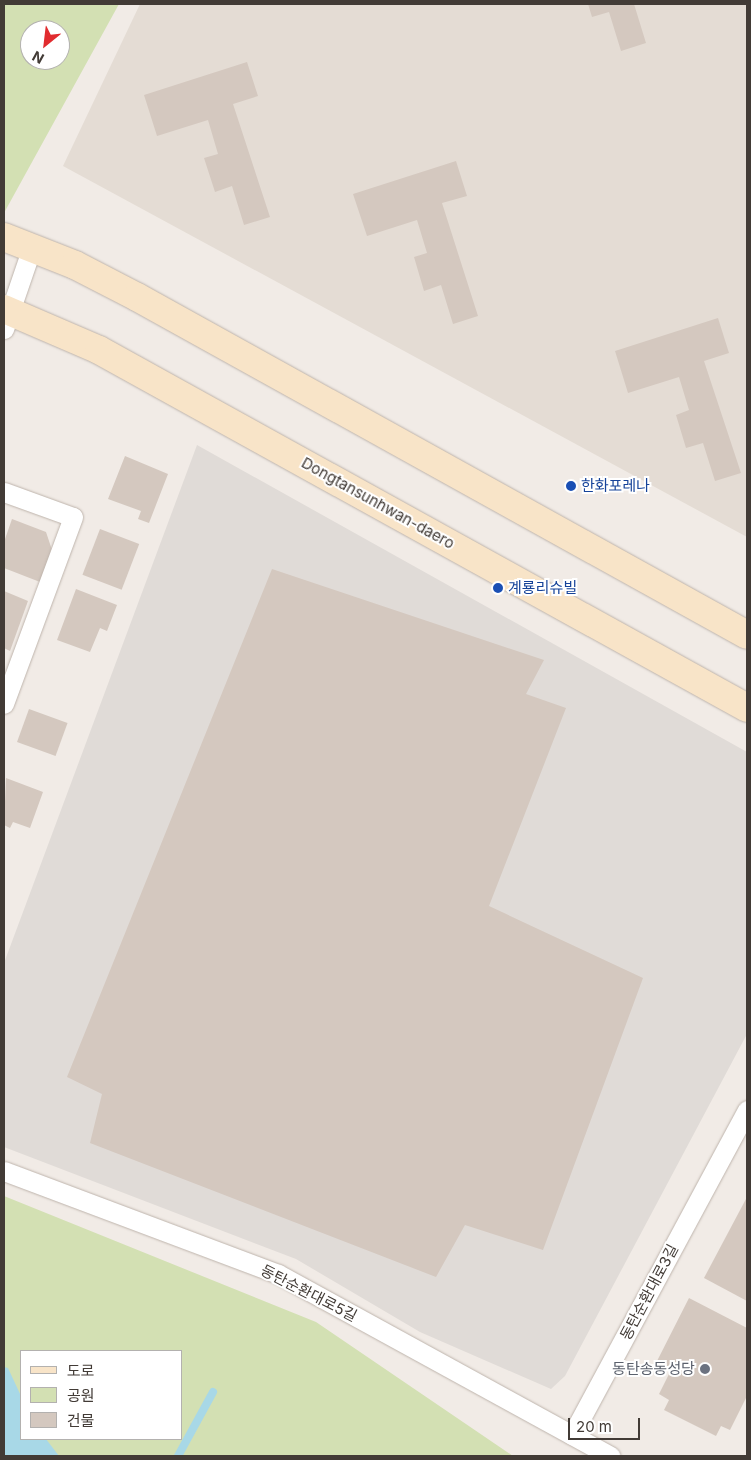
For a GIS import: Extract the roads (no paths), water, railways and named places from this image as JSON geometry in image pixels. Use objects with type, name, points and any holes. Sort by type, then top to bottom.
[{"type":"main road","points":[[4,237],[75,265],[137,297],[747,635]]},
{"type":"main road","name":"Dongtansunhwan-daero","points":[[6,316],[99,350],[747,708]]},
{"type":"street","points":[[6,316],[32,247]]},
{"type":"street","points":[[4,492],[72,517],[4,704]]},
{"type":"street","name":"동탄순환대로3길","points":[[572,1435],[747,1110]]},
{"type":"street","name":"동탄순환대로5길","points":[[4,1171],[278,1274],[572,1435]]},
{"type":"street","points":[[572,1435],[611,1456]]},
{"type":"water","points":[[4,1367],[8,1368],[20,1394],[20,1440],[47,1440],[59,1456],[4,1456]]},
{"type":"waterway","points":[[178,1456],[213,1392]]},
{"type":"place","name":"한화포레나","points":[[571,486]]},
{"type":"place","name":"계룡리슈빌","points":[[498,588]]},
{"type":"place","name":"동탄송동성당","points":[[705,1369]]}]
